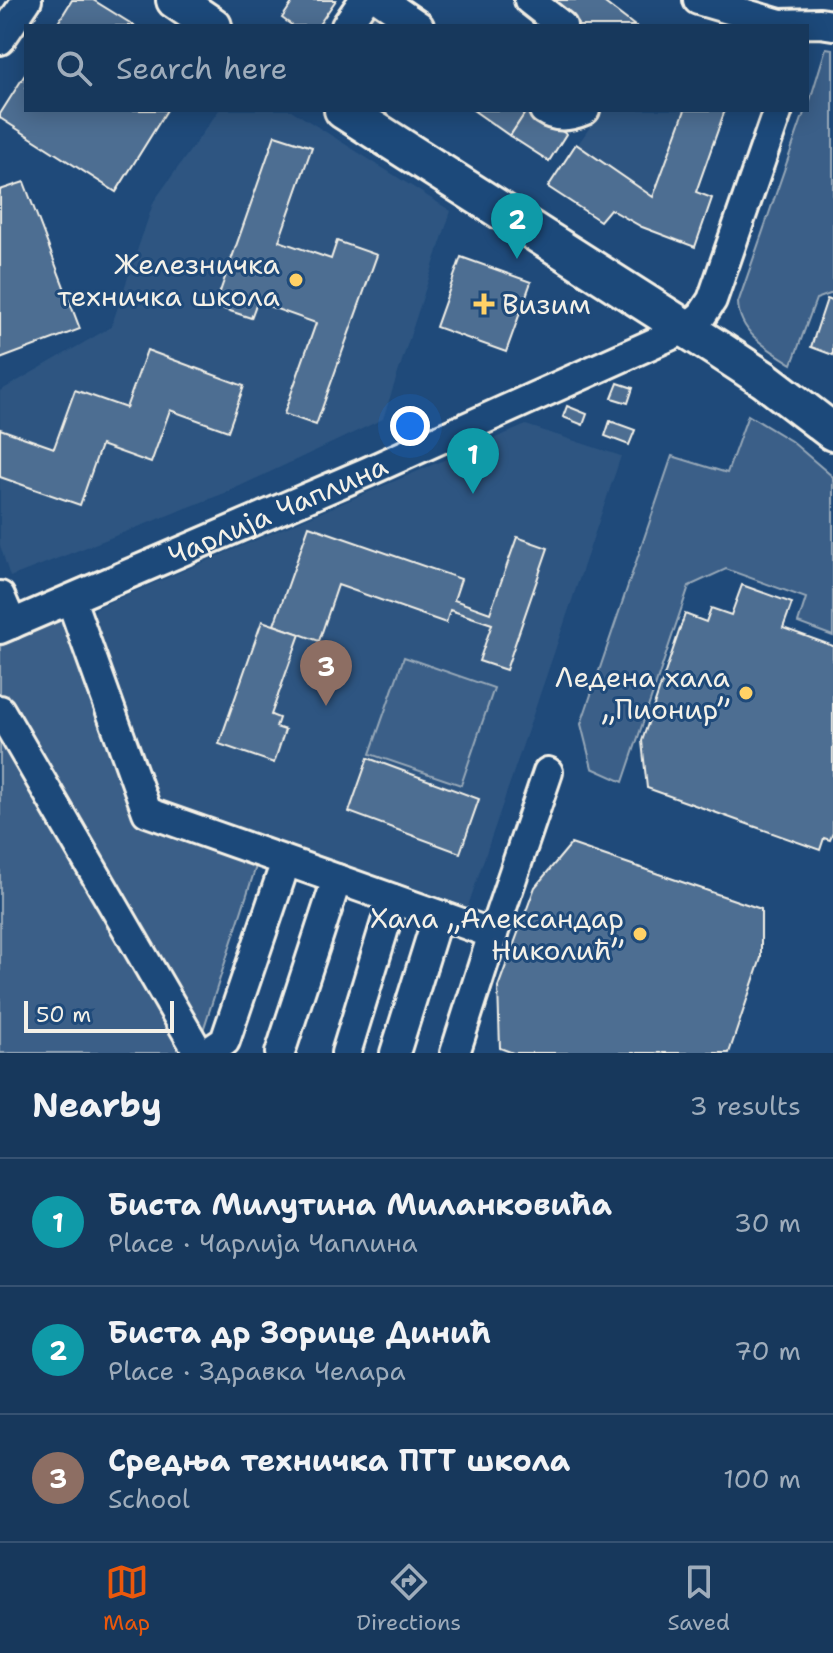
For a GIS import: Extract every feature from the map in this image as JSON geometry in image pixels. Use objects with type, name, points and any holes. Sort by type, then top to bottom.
[{"type":"main road","points":[[175,0],[210,24]]},
{"type":"main road","points":[[346,112],[521,221],[765,380],[833,432]]},
{"type":"street","points":[[0,22],[14,0]]},
{"type":"street","points":[[0,40],[27,0]]},
{"type":"street","points":[[347,24],[364,0]]},
{"type":"street","points":[[381,0],[416,24]]},
{"type":"street","points":[[529,0],[559,24]]},
{"type":"street","points":[[698,0],[779,24]]},
{"type":"street","points":[[791,24],[816,18]]},
{"type":"street","points":[[548,112],[567,116],[579,112]]},
{"type":"street","points":[[685,329],[702,315],[715,292],[777,112]]},
{"type":"street","name":"Чарлија Чаплина","points":[[6,626],[382,466],[685,329]]},
{"type":"street","points":[[0,596],[6,626]]},
{"type":"street","points":[[71,600],[147,812],[485,932]]},
{"type":"street","points":[[0,710],[199,1053]]},
{"type":"street","points":[[455,1053],[485,932],[548,772]]},
{"type":"street","points":[[207,1053],[225,1041],[281,876]]},
{"type":"street","points":[[280,1053],[337,879]]},
{"type":"street","points":[[346,1053],[393,899]]},
{"type":"street","points":[[395,1053],[438,915]]},
{"type":"shaded area","points":[[826,48],[833,49],[833,293],[816,299],[792,364],[749,332],[743,323],[738,303],[804,112],[809,112]]},
{"type":"shaded area","name":"Железничка техничка школа","points":[[218,112],[294,112],[451,211],[383,419],[225,493],[10,577],[0,545],[0,391],[111,327],[154,201]]},
{"type":"shaded area","points":[[601,112],[724,112],[696,192],[712,198],[695,247],[642,227],[610,209],[600,221],[548,187]]},
{"type":"shaded area","points":[[748,415],[791,441],[833,477],[833,636],[798,623],[806,598],[726,569],[689,586],[623,782],[592,768],[581,724],[672,456],[727,473]]},
{"type":"shaded area","points":[[526,425],[621,456],[465,915],[171,809],[141,789],[91,623],[96,608]]},
{"type":"shaded area","points":[[66,615],[136,816],[258,860],[200,1040],[186,1053],[0,1053],[0,646]]},
{"type":"shaded area","points":[[404,657],[494,688],[461,785],[370,754]]},
{"type":"building","points":[[72,0],[93,0],[132,24],[57,24]]},
{"type":"building","points":[[294,0],[336,0],[319,24],[290,24],[282,18]]},
{"type":"building","points":[[543,0],[601,0],[632,24],[574,24]]},
{"type":"building","points":[[374,10],[396,24],[366,24]]},
{"type":"building","points":[[24,76],[24,112],[166,112],[116,192],[0,118]]},
{"type":"building","points":[[476,112],[526,112],[510,136]]},
{"type":"building","points":[[526,112],[566,134],[549,161],[510,136]]},
{"type":"building","points":[[684,112],[724,112],[696,192],[712,198],[695,247],[642,227],[610,209],[600,221],[548,187],[576,144],[653,197]]},
{"type":"building","name":"Железничка техничка школа","points":[[275,135],[312,147],[279,241],[331,259],[337,241],[377,255],[316,425],[284,414],[316,323],[257,302],[251,318],[215,306]]},
{"type":"building","points":[[24,182],[80,329],[0,359],[0,190]]},
{"type":"building","name":"Визим","points":[[461,257],[531,282],[506,352],[436,327]]},
{"type":"building","points":[[827,299],[833,301],[833,355],[811,347]]},
{"type":"building","points":[[147,350],[244,386],[228,431],[170,410],[151,463],[101,445],[80,505],[0,477],[0,429],[54,448],[75,390],[126,408]]},
{"type":"building","points":[[618,383],[633,388],[628,403],[612,398]]},
{"type":"building","points":[[567,406],[587,414],[583,425],[563,417]]},
{"type":"building","points":[[610,421],[635,430],[629,445],[605,436]]},
{"type":"building","points":[[309,526],[461,579],[454,600],[490,613],[517,537],[548,548],[506,670],[479,661],[492,624],[450,610],[446,623],[338,585],[319,641],[274,625]]},
{"type":"building","name":"Ледена хала „Пионир”","points":[[742,585],[792,603],[783,628],[833,646],[833,833],[830,840],[824,838],[820,850],[647,788],[642,741],[685,614],[706,622],[711,608],[731,615]]},
{"type":"building","points":[[262,621],[300,634],[271,715],[279,718],[276,727],[285,730],[274,763],[219,744]]},
{"type":"building","points":[[368,758],[479,799],[460,853],[349,812]]},
{"type":"building","name":"Хала „Александар Николић”","points":[[571,844],[761,909],[761,958],[729,1053],[513,1053],[500,1048],[498,987],[535,887]]},
{"type":"place","name":"Биста др Зорице Динић","points":[[517,259]]},
{"type":"place","name":"Железничка техничка школа","points":[[296,280]]},
{"type":"place","name":"Визим","points":[[484,304]]},
{"type":"place","name":"Биста Милутина Миланковића","points":[[473,494]]},
{"type":"place","name":"Ледена хала „Пионир”","points":[[746,693]]},
{"type":"place","name":"Средња техничка ПТТ школа","points":[[326,706]]},
{"type":"place","name":"Хала „Александар Николић”","points":[[640,934]]}]
